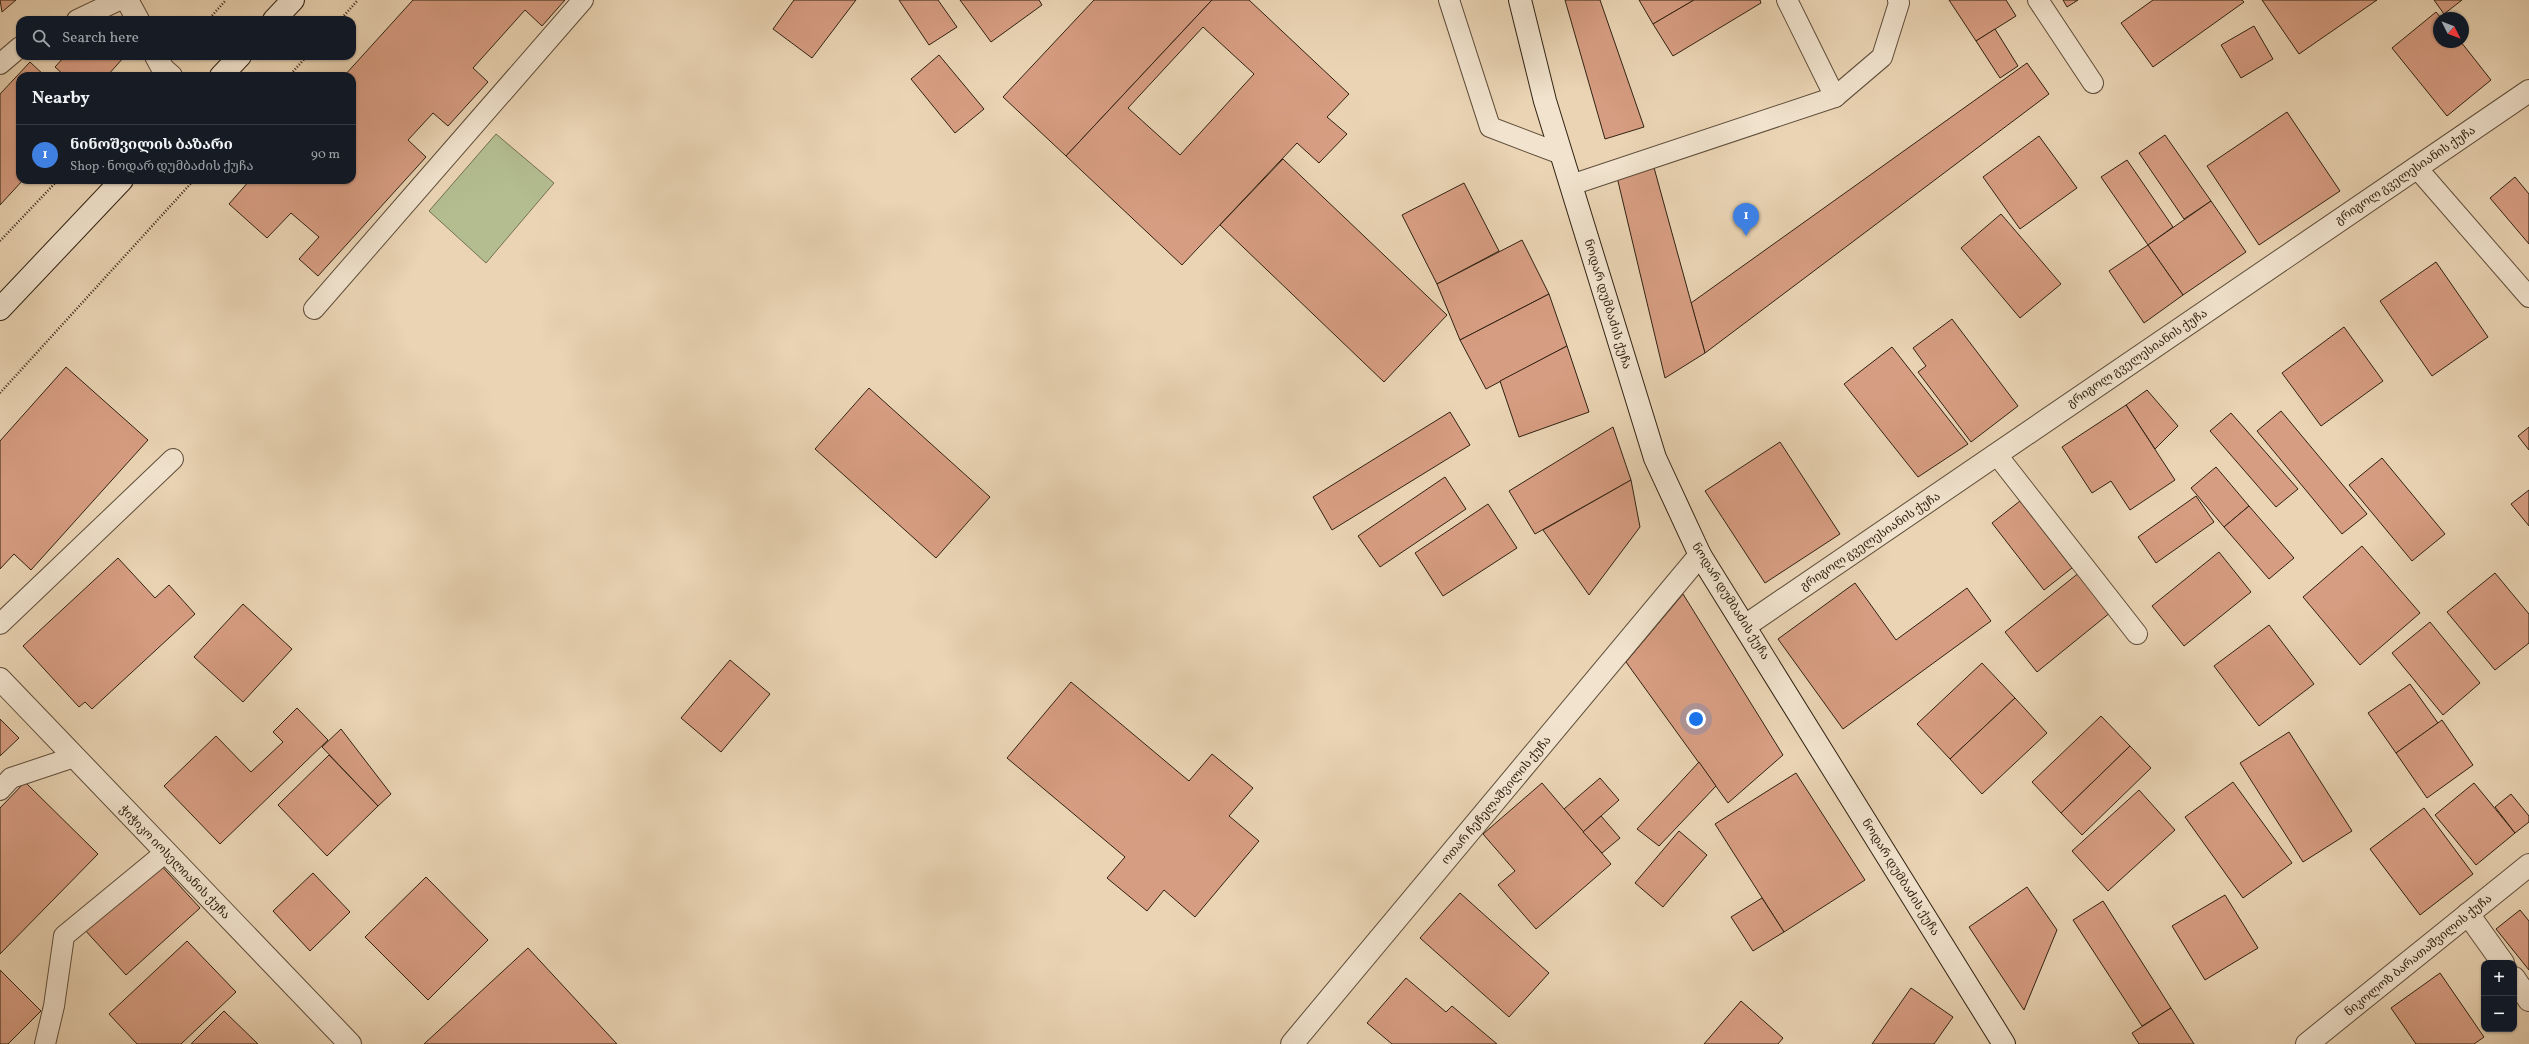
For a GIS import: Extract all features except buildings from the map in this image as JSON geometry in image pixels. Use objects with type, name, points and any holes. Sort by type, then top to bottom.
[{"type":"street","points":[[127,0],[136,16]]},
{"type":"street","points":[[278,16],[293,0]]},
{"type":"street","name":"ნოდარ დუმბაძის ქუჩა","points":[[1520,0],[1545,101],[1655,458],[1700,555],[1746,626],[2004,1044]]},
{"type":"street","points":[[158,60],[166,72]]},
{"type":"street","points":[[225,72],[236,60]]},
{"type":"street","name":"გრიგოლ გველესიანის ქუჩა","points":[[1746,626],[2529,91]]},
{"type":"street","points":[[0,309],[118,184]]},
{"type":"street","name":"ოთარ ჩეჩელაშვილის ქუჩა","points":[[1292,1044],[1700,555]]},
{"type":"street","name":"ჭიჭიკო იოსელიანის ქუჩა","points":[[0,679],[350,1044]]},
{"type":"street","name":"ნიკოლოზ ბარათაშვილის ქუჩა","points":[[2307,1044],[2529,865]]},
{"type":"street","points":[[2468,914],[2501,960]]},
{"type":"street","points":[[2517,982],[2529,1000]]},
{"type":"lane","points":[[85,16],[119,0]]},
{"type":"lane","points":[[314,309],[583,0]]},
{"type":"lane","points":[[1449,0],[1490,127],[1561,154]]},
{"type":"lane","points":[[1787,0],[1835,97]]},
{"type":"lane","points":[[1571,185],[1835,97],[1882,58],[1890,38],[1899,3],[1898,0]]},
{"type":"lane","points":[[2038,0],[2093,83]]},
{"type":"lane","points":[[0,64],[16,50]]},
{"type":"lane","points":[[2416,167],[2529,297]]},
{"type":"lane","points":[[1997,455],[2137,634]]},
{"type":"lane","points":[[0,624],[173,458]]},
{"type":"lane","points":[[0,790],[11,778],[74,757]]},
{"type":"lane","points":[[45,1044],[54,1006],[64,936],[166,852]]},
{"type":"path","points":[[212,16],[226,0]]},
{"type":"path","points":[[344,16],[358,0]]},
{"type":"path","points":[[293,72],[303,60]]},
{"type":"path","points":[[0,242],[54,184]]},
{"type":"path","points":[[0,393],[190,184]]},
{"type":"green space","points":[[496,134],[554,183],[486,263],[429,211]]},
{"type":"place","name":"ნინოშვილის ბაზარი","points":[[1746,236]]}]
